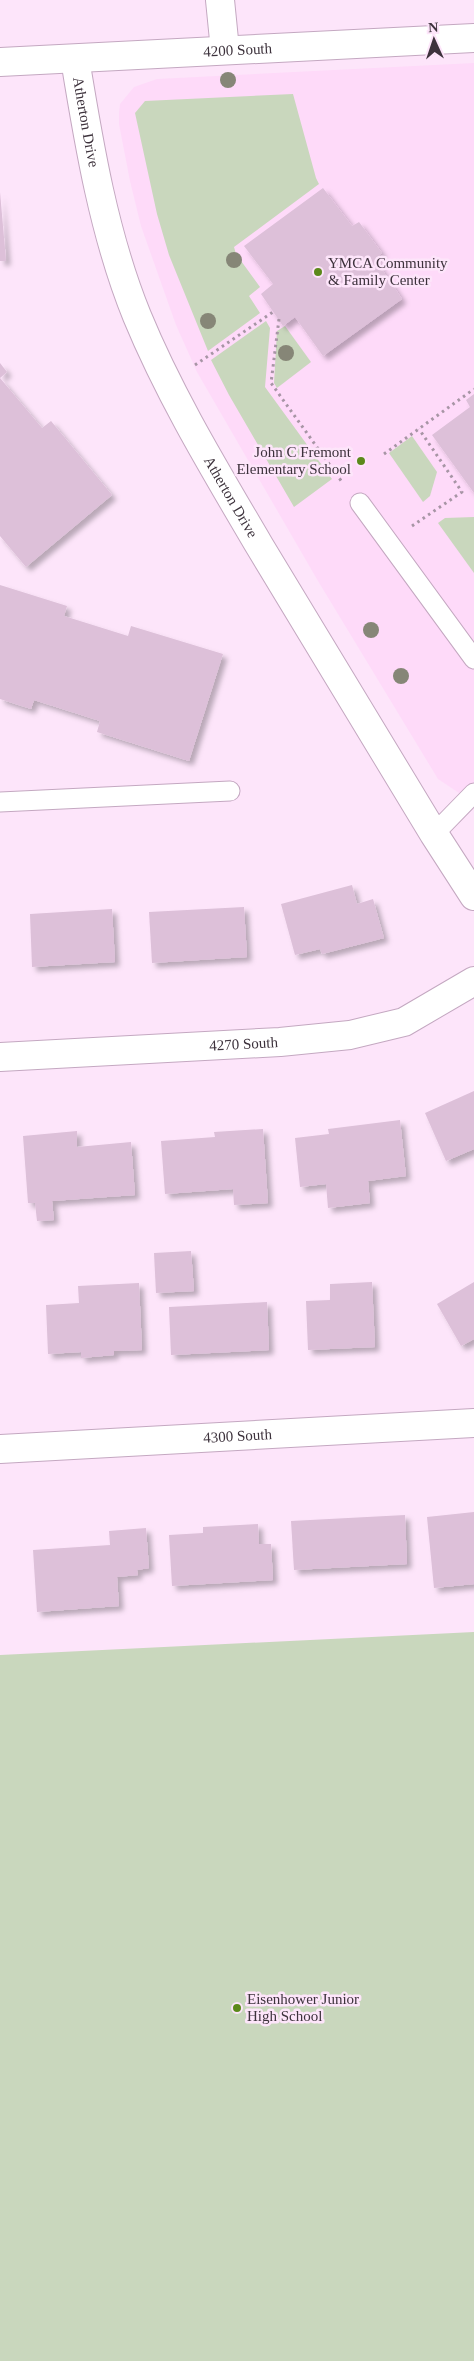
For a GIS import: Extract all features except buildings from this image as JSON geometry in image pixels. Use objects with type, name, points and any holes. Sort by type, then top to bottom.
[{"type":"street","points":[[220,0],[225,50]]},
{"type":"street","name":"4200 South","points":[[0,62],[474,38]]},
{"type":"street","name":"Atherton Drive","points":[[75,59],[100,192],[136,314],[155,357],[200,445],[434,834],[474,896]]},
{"type":"street","name":"4270 South","points":[[0,1057],[280,1042],[350,1035],[404,1022],[474,982]]},
{"type":"street","name":"4300 South","points":[[0,1449],[474,1423]]},
{"type":"lane","points":[[360,503],[474,660]]},
{"type":"lane","points":[[0,802],[230,791]]},
{"type":"lane","points":[[434,834],[474,793]]},
{"type":"path","points":[[194,365],[273,312]]},
{"type":"path","points":[[279,319],[271,383],[342,482]]},
{"type":"path","points":[[384,454],[474,389]]},
{"type":"path","points":[[419,429],[462,492],[428,515]]},
{"type":"shaded area","name":"John C Fremont Elementary School","points":[[474,63],[474,803],[438,779],[318,581],[197,372],[176,325],[141,226],[130,181],[119,124],[119,113],[120,104],[134,87],[157,79]]},
{"type":"green space","points":[[293,94],[319,184],[234,247],[236,254],[260,287],[249,296],[260,313],[208,351],[169,255],[157,214],[135,113],[145,101]]},
{"type":"green space","points":[[266,321],[270,328],[265,387],[332,479],[294,507],[229,395],[211,360]]},
{"type":"green space","points":[[285,326],[311,362],[277,388],[274,383],[277,331]]},
{"type":"green space","points":[[412,436],[437,472],[430,496],[423,502],[389,453]]},
{"type":"green space","points":[[474,517],[474,573],[438,523],[445,518]]},
{"type":"green space","name":"Eisenhower Junior High School","points":[[474,1632],[474,2361],[0,2361],[0,1655]]},
{"type":"place","name":"YMCA Community & Family Center","points":[[318,272]]},
{"type":"place","name":"John C Fremont Elementary School","points":[[361,461]]},
{"type":"place","name":"Eisenhower Junior High School","points":[[237,2008]]}]
